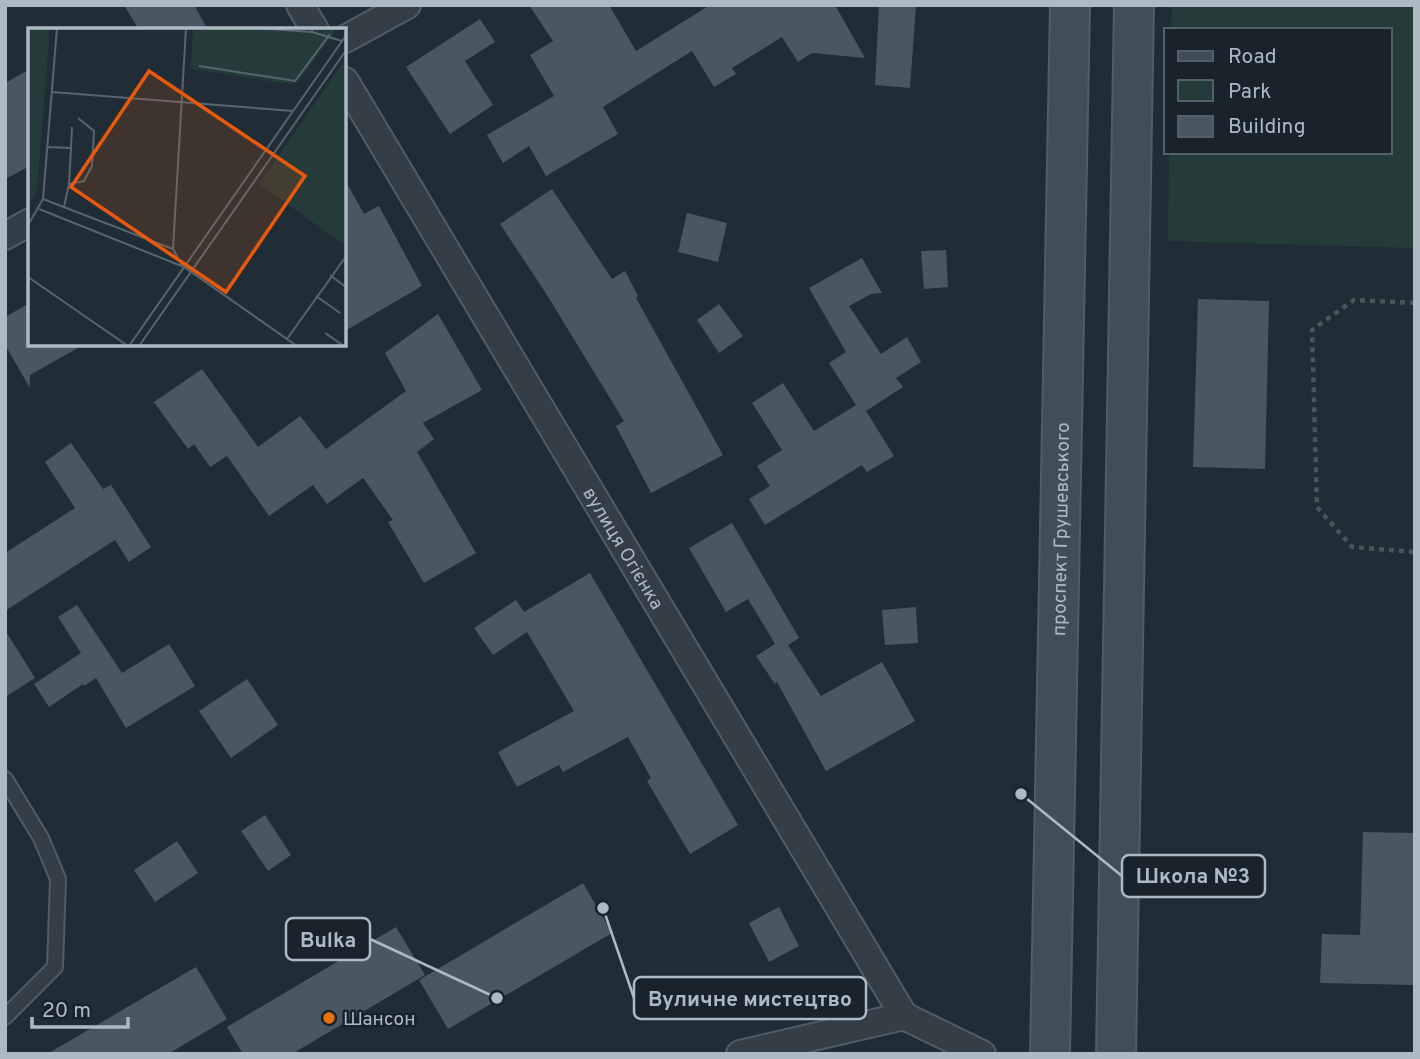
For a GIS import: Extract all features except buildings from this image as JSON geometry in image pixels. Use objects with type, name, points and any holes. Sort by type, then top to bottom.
[{"type":"main road","name":"проспект Грушевського","points":[[1050,1054],[1070,5]]},
{"type":"main road","points":[[1116,1054],[1134,5]]},
{"type":"street","points":[[300,5],[313,28]]},
{"type":"street","points":[[346,38],[407,5]]},
{"type":"street","name":"вулиця Огієнка","points":[[346,83],[904,1016]]},
{"type":"street","points":[[5,236],[28,223]]},
{"type":"street","points":[[740,1054],[904,1016],[982,1054]]},
{"type":"lane","points":[[5,779],[41,838],[58,879],[55,967],[5,1017]]},
{"type":"path","points":[[1415,303],[1354,300],[1312,330],[1317,507],[1352,547],[1415,552]]},
{"type":"green space","points":[[1172,5],[1415,5],[1415,248],[1168,241],[1169,154],[1392,154],[1392,28],[1171,28]]},
{"type":"place","name":"Школа №3","points":[[1021,794]]},
{"type":"place","name":"Вуличне мистецтво","points":[[603,908]]},
{"type":"place","name":"Bulka","points":[[497,998]]},
{"type":"place","name":"Шансон","points":[[329,1018]]}]
